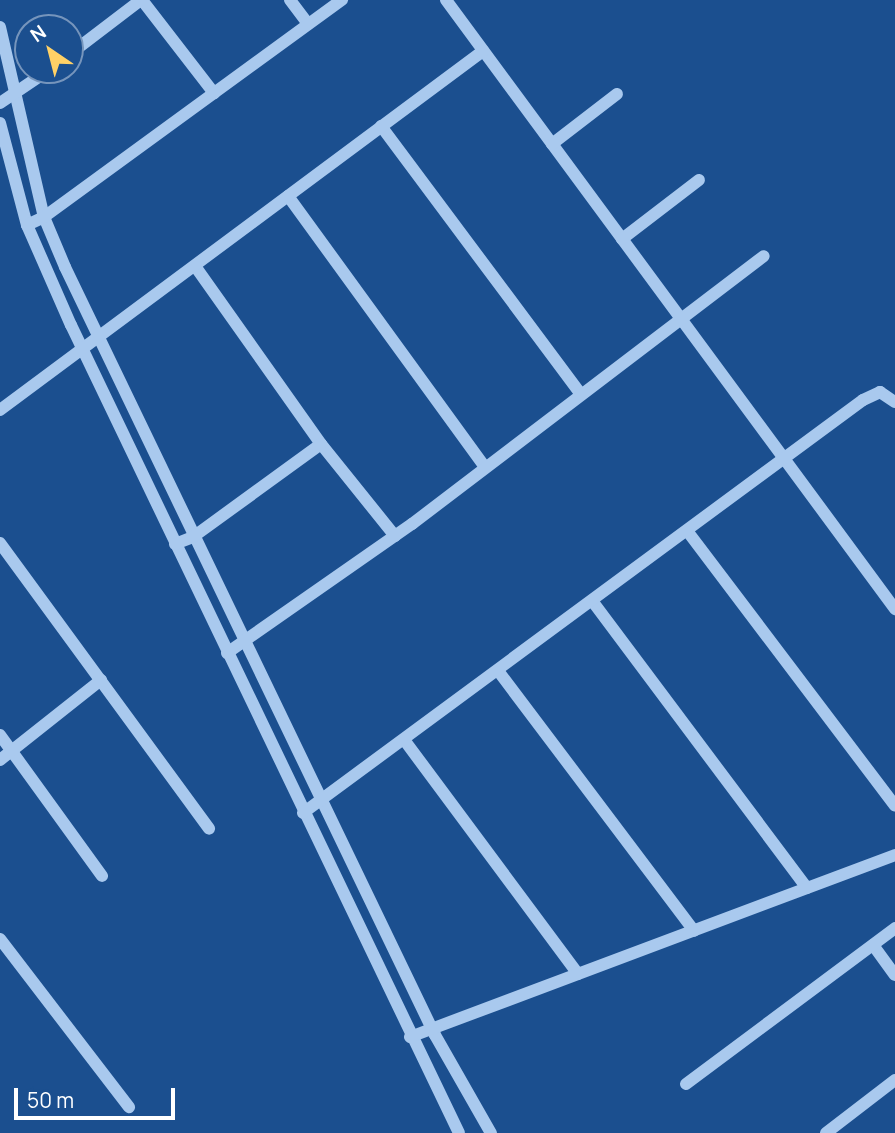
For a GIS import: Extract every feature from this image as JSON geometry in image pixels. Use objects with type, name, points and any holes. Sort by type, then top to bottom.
[{"type":"street","points":[[84,43],[141,0],[214,93]]},
{"type":"street","points":[[290,0],[308,24]]},
{"type":"street","points":[[27,225],[44,217],[341,0]]},
{"type":"street","points":[[446,0],[895,609]]},
{"type":"street","points":[[0,27],[18,94],[44,217],[98,339],[432,1029],[491,1133]]},
{"type":"street","points":[[0,410],[483,51]]},
{"type":"street","points":[[0,103],[31,84]]},
{"type":"street","points":[[552,144],[617,94]]},
{"type":"street","points":[[0,123],[27,225],[82,348],[410,1037],[459,1133]]},
{"type":"street","points":[[381,126],[581,394]]},
{"type":"street","points":[[622,239],[699,180]]},
{"type":"street","points":[[288,196],[485,467]]},
{"type":"street","points":[[227,653],[395,536],[680,317],[764,256]]},
{"type":"street","points":[[195,266],[321,444],[395,536]]},
{"type":"street","points":[[303,813],[322,802],[786,461],[863,400],[880,392],[895,402]]},
{"type":"street","points":[[175,544],[193,537],[321,444]]},
{"type":"street","points":[[688,532],[895,806]]},
{"type":"street","points":[[0,543],[209,829]]},
{"type":"street","points":[[593,602],[807,888]]},
{"type":"street","points":[[499,671],[694,931]]},
{"type":"street","points":[[0,760],[101,680]]},
{"type":"street","points":[[0,735],[102,876]]},
{"type":"street","points":[[405,741],[578,974]]},
{"type":"street","points":[[410,1037],[895,855]]},
{"type":"street","points":[[687,1084],[895,928]]},
{"type":"street","points":[[0,940],[129,1107]]},
{"type":"street","points":[[873,945],[895,975]]},
{"type":"street","points":[[826,1133],[895,1080]]}]
